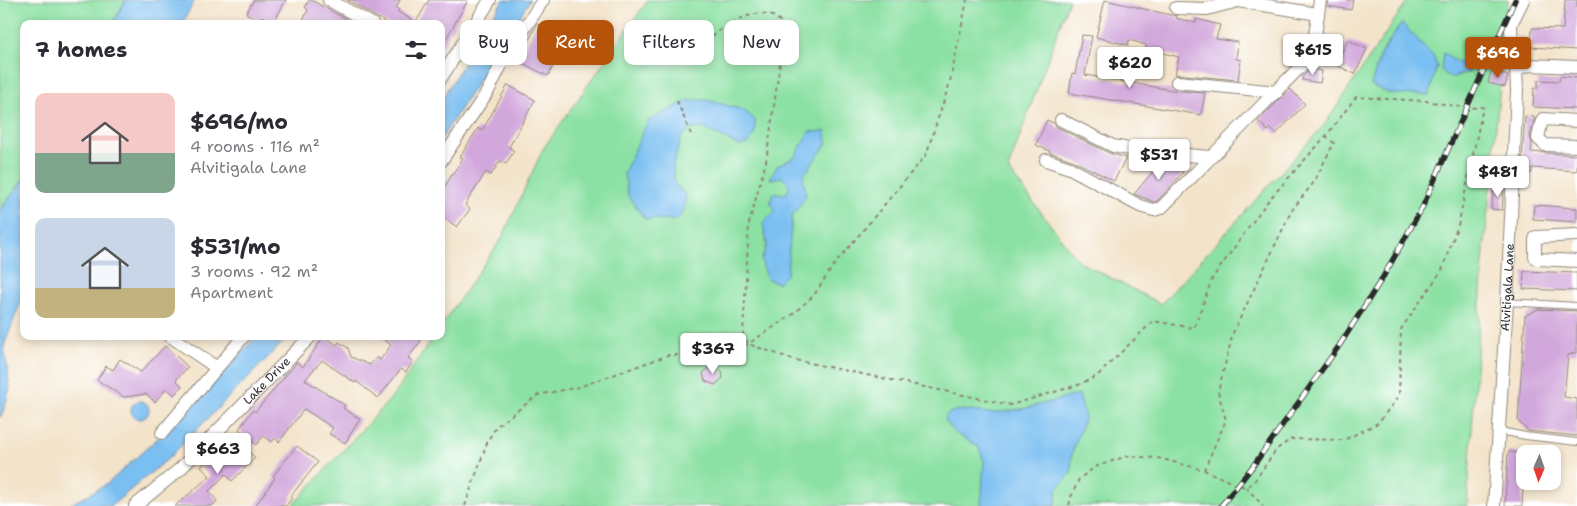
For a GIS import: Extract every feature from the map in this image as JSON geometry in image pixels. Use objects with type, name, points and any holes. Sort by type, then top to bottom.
[{"type":"street","points":[[329,0],[365,20]]},
{"type":"street","points":[[445,65],[490,0]]},
{"type":"street","points":[[445,155],[488,91],[502,63],[543,0]]},
{"type":"street","points":[[1046,160],[1070,168],[1140,206],[1154,210],[1161,208],[1210,157],[1278,92],[1303,64],[1314,42],[1320,0]]},
{"type":"street","name":"Alvitigala Lane","points":[[1494,506],[1500,431],[1517,90],[1516,69],[1512,53],[1511,24],[1523,0]]},
{"type":"street","points":[[1176,8],[1207,10],[1238,1],[1276,4],[1318,14]]},
{"type":"street","points":[[1516,69],[1529,65],[1577,67]]},
{"type":"street","points":[[1177,82],[1278,92]]},
{"type":"street","points":[[1577,121],[1543,119],[1540,124],[1538,138],[1545,145],[1577,146]]},
{"type":"street","points":[[1061,120],[1112,146],[1140,151],[1210,157]]},
{"type":"street","points":[[1577,235],[1542,235],[1536,237],[1534,240],[1534,257],[1541,260],[1577,261]]},
{"type":"street","points":[[176,340],[217,368]]},
{"type":"street","points":[[162,433],[241,340]]},
{"type":"street","name":"Lake Drive","points":[[135,506],[180,469],[307,340]]},
{"type":"lane","points":[[1507,302],[1577,306]]},
{"type":"lane","points":[[1500,431],[1577,442]]},
{"type":"path","points":[[465,506],[488,440],[497,426],[538,395],[580,387],[669,355],[719,355],[748,344],[792,316],[814,295],[834,265],[926,155],[950,82],[967,0]]},
{"type":"path","points":[[776,13],[781,18],[785,28],[766,162],[749,223],[743,335],[748,344],[795,360],[1011,405],[1078,385],[1097,376],[1153,322],[1194,328],[1213,277],[1267,202],[1326,136],[1356,97],[1426,101],[1467,108],[1483,107],[1459,222],[1442,270],[1401,329],[1398,396],[1378,423],[1344,440],[1291,439],[1277,449],[1253,483],[1246,486],[1238,485],[1204,470],[1158,458],[1127,456],[1095,467],[1080,479],[1071,497],[1069,506]]},
{"type":"path","points":[[714,34],[741,14]]},
{"type":"path","points":[[677,102],[691,134]]},
{"type":"path","points":[[1204,470],[1226,420],[1218,392],[1233,333],[1292,210],[1314,182],[1334,143],[1326,136]]},
{"type":"path","points":[[1246,486],[1263,506]]},
{"type":"green space","points":[[0,0],[126,0],[114,20],[20,20],[20,184],[0,211]]},
{"type":"green space","points":[[648,0],[1069,0],[1008,169],[1078,261],[1161,304],[1325,124],[1408,0],[1508,0],[1483,263],[1467,506],[292,506],[394,395],[431,340],[445,340],[445,320],[502,238],[543,149],[602,65],[614,65],[614,48],[624,34],[624,65],[714,65],[714,20],[634,20]]},
{"type":"water","points":[[126,0],[195,0],[184,20],[114,20]]},
{"type":"water","points":[[503,0],[530,0],[517,20],[491,20]]},
{"type":"water","points":[[1402,23],[1433,56],[1437,66],[1429,95],[1390,94],[1371,85],[1381,53]]},
{"type":"water","points":[[1443,53],[1458,63],[1473,58],[1469,72],[1450,78],[1441,70]]},
{"type":"water","points":[[463,65],[488,65],[445,133],[445,94]]},
{"type":"water","points":[[689,100],[707,100],[744,110],[755,120],[755,132],[749,143],[740,146],[703,128],[690,129],[681,137],[673,166],[674,183],[686,196],[684,210],[677,220],[645,219],[628,196],[624,173],[648,121]]},
{"type":"water","points":[[826,131],[827,143],[803,176],[806,196],[792,216],[787,274],[778,283],[767,279],[761,260],[767,245],[763,223],[775,211],[770,201],[774,193],[786,194],[790,186],[782,177],[770,179],[777,166],[795,157],[809,132]]},
{"type":"water","points":[[20,184],[20,304],[4,346],[10,388],[0,418],[0,211]]},
{"type":"water","points":[[253,340],[285,340],[170,457],[111,506],[68,506],[107,484],[191,408]]},
{"type":"water","points":[[1079,394],[1085,417],[1072,453],[1071,473],[1057,489],[1055,506],[981,506],[984,461],[978,446],[955,433],[945,420],[947,414],[958,410],[992,413],[1014,410]]},
{"type":"water","points":[[136,401],[144,401],[149,406],[147,417],[136,419],[131,414],[131,406]]},
{"type":"building","points":[[254,0],[286,0],[275,20],[262,16],[257,20],[246,13]]},
{"type":"building","points":[[309,0],[311,0],[348,20],[303,20],[308,10],[305,7]]},
{"type":"building","points":[[347,0],[400,0],[396,8],[399,10],[398,12],[412,20],[381,20]]},
{"type":"building","points":[[429,0],[468,0],[445,41],[445,20],[417,20]]},
{"type":"building","points":[[1105,0],[1177,16],[1176,18],[1196,23],[1196,19],[1220,25],[1216,39],[1238,42],[1236,59],[1241,60],[1238,80],[1175,74],[1179,57],[1146,49],[1146,45],[1129,40],[1128,45],[1096,37]]},
{"type":"building","points":[[1328,0],[1353,0],[1351,10],[1327,6]]},
{"type":"building","points":[[1565,0],[1577,0],[1577,50],[1531,47],[1532,28],[1563,29]]},
{"type":"building","points":[[537,24],[537,65],[554,65],[548,76],[526,65],[527,43]]},
{"type":"building","points":[[1082,35],[1092,36],[1085,75],[1172,90],[1205,93],[1201,115],[1069,93],[1072,73],[1075,74]]},
{"type":"building","points":[[1348,40],[1367,49],[1355,74],[1336,65]]},
{"type":"building","points":[[1310,69],[1322,71],[1320,83],[1302,80],[1303,76]]},
{"type":"building","points":[[1491,71],[1508,76],[1505,87],[1488,83]]},
{"type":"building","points":[[1560,76],[1577,78],[1577,109],[1533,107],[1534,88],[1538,88],[1538,80],[1559,81]]},
{"type":"building","points":[[508,85],[535,100],[509,147],[514,151],[506,164],[500,161],[491,175],[486,172],[465,205],[470,209],[457,227],[445,219],[445,186],[463,158],[460,157],[478,128],[482,131]]},
{"type":"building","points":[[1290,89],[1305,104],[1276,134],[1270,128],[1268,131],[1258,121]]},
{"type":"building","points":[[1525,116],[1535,117],[1530,136],[1531,152],[1577,155],[1577,171],[1532,168],[1532,173],[1521,174]]},
{"type":"building","points":[[1047,120],[1109,153],[1126,158],[1114,181],[1036,145]]},
{"type":"building","points":[[1162,161],[1172,162],[1183,172],[1157,201],[1154,202],[1134,194]]},
{"type":"building","points":[[1494,186],[1504,186],[1502,210],[1491,209]]},
{"type":"building","points":[[1534,205],[1577,208],[1577,222],[1533,219]]},
{"type":"building","points":[[1524,271],[1577,273],[1577,291],[1523,289]]},
{"type":"building","points":[[1538,309],[1577,311],[1577,352],[1568,355],[1564,397],[1577,399],[1577,436],[1528,431],[1518,421],[1525,316]]},
{"type":"building","points":[[321,340],[330,340],[337,345],[339,342],[348,348],[351,357],[370,365],[377,357],[380,360],[391,345],[384,340],[421,341],[408,358],[413,362],[406,372],[401,369],[378,398],[356,381],[355,383],[322,360],[305,380],[345,405],[343,408],[360,419],[345,443],[329,434],[333,428],[304,409],[279,442],[275,438],[272,442],[264,436],[256,445],[239,429],[253,410],[255,412],[297,362],[303,367]]},
{"type":"building","points":[[165,346],[188,367],[176,380],[182,386],[174,395],[167,388],[155,402],[146,394],[124,397],[97,380],[106,366],[113,370],[120,359],[141,372]]},
{"type":"building","points":[[712,365],[722,371],[723,378],[715,385],[705,381],[703,373]]},
{"type":"building","points":[[225,444],[236,455],[244,446],[255,458],[232,481],[226,474],[209,491],[217,501],[212,506],[175,506],[210,476],[201,467]]},
{"type":"building","points":[[297,446],[318,462],[290,497],[292,498],[286,506],[255,506],[275,478],[273,476]]},
{"type":"building","points":[[1508,452],[1516,452],[1516,490],[1523,490],[1522,506],[1505,506]]},
{"type":"railway","points":[[1221,506],[1253,466],[1339,346],[1383,277],[1422,208],[1515,0]]}]
